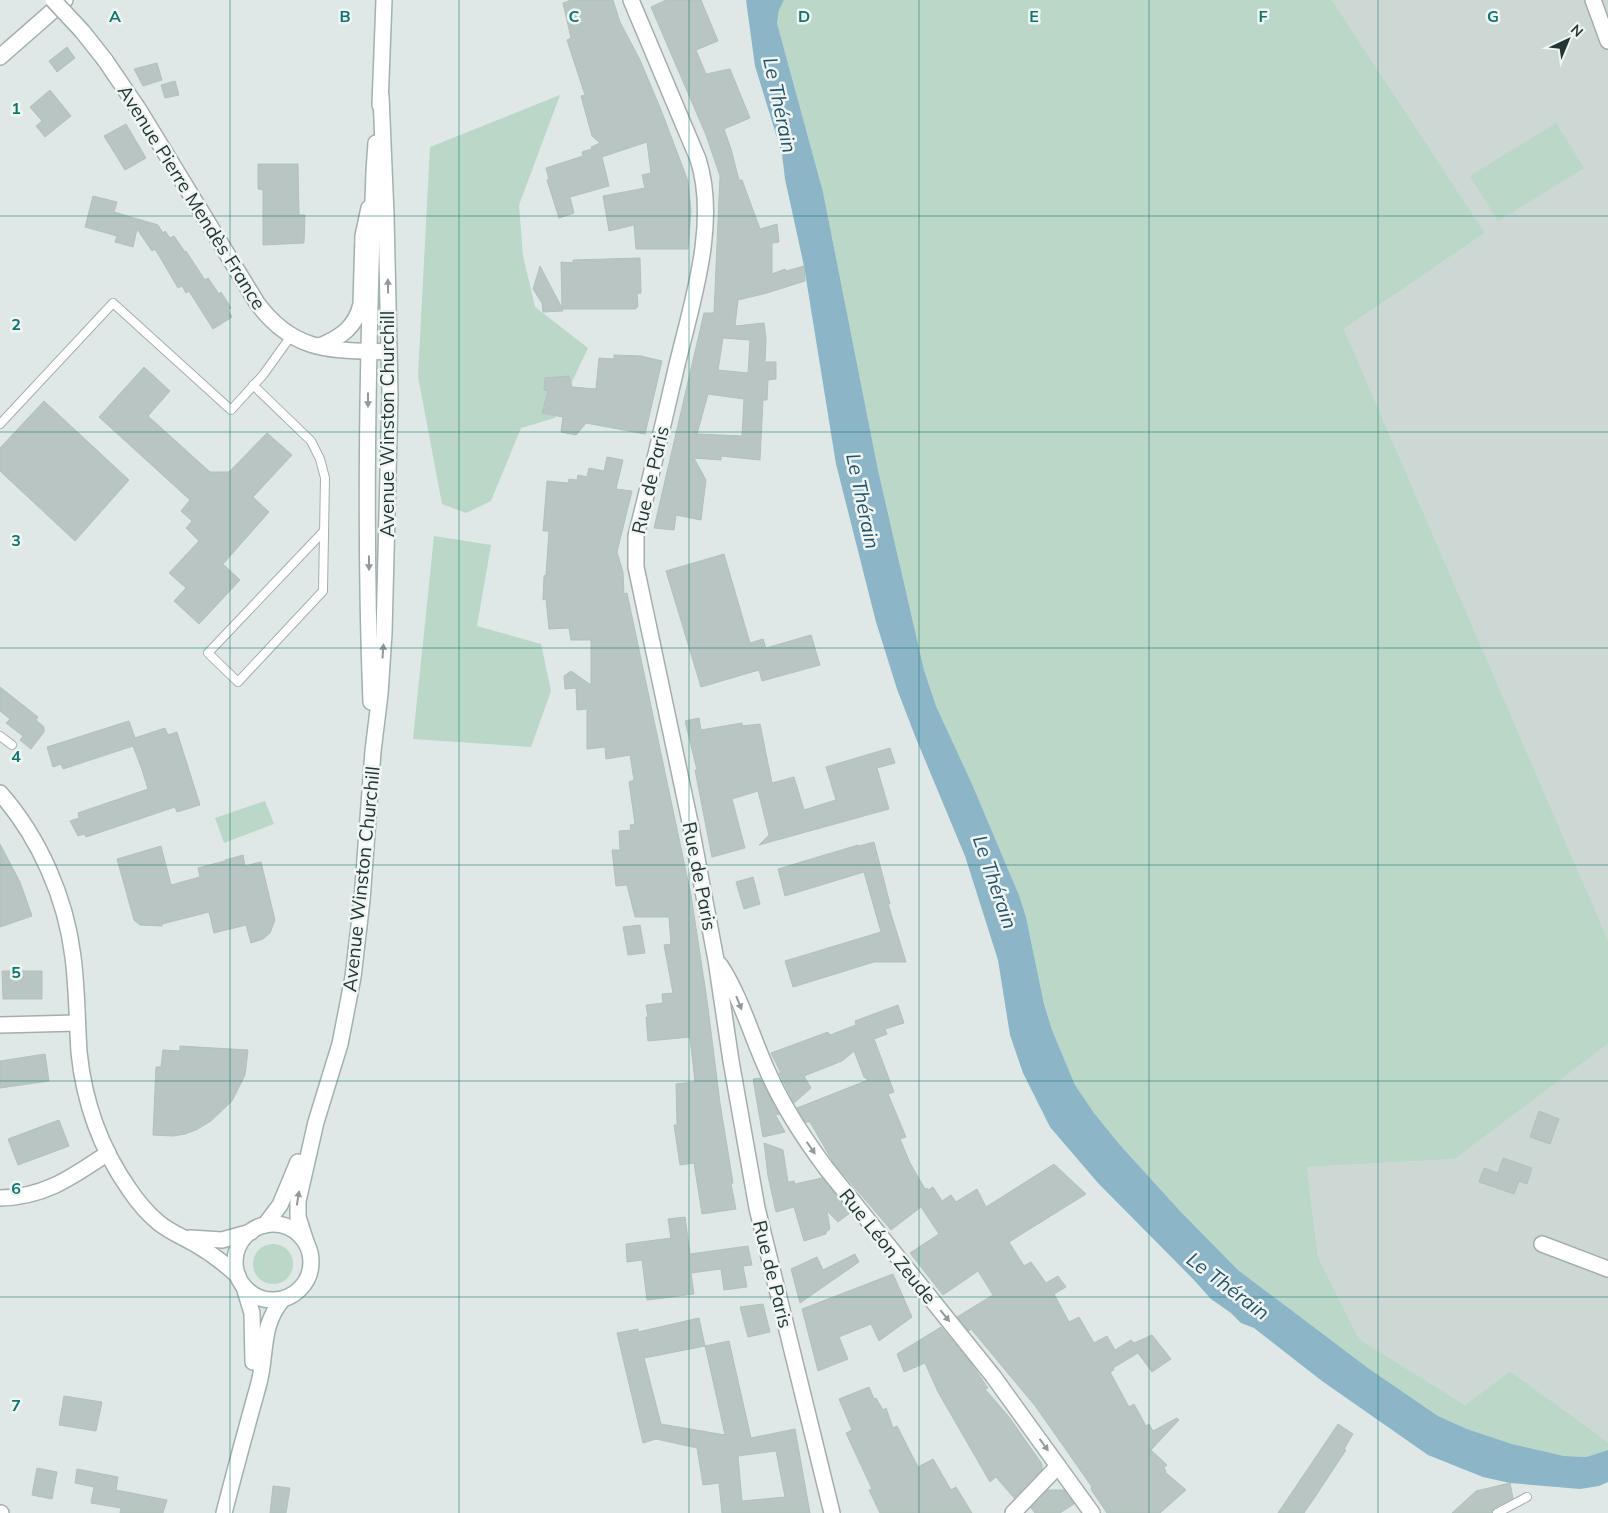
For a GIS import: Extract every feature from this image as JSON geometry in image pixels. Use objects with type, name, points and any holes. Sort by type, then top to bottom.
[{"type":"street","name":"Avenue Pierre Mendès France","points":[[53,0],[82,31],[105,60],[139,110],[257,303],[274,324],[291,336],[320,346],[388,352]]},
{"type":"street","points":[[0,57],[65,0]]},
{"type":"street","name":"Avenue Winston Churchill","points":[[373,751],[369,596],[369,351],[373,189],[381,96],[384,0]]},
{"type":"street","name":"Rue de Paris","points":[[631,0],[702,170],[706,206],[703,240],[695,286],[636,536],[638,578],[691,827],[716,960],[757,1208],[832,1513]]},
{"type":"street","points":[[1593,0],[1608,41]]},
{"type":"street","name":"Avenue Winston Churchill","points":[[307,1245],[299,1223],[297,1209],[316,1122],[340,1044],[353,977],[362,900],[384,633],[389,413],[386,215],[381,96]]},
{"type":"street","points":[[320,346],[352,327],[359,312],[361,304],[363,236],[373,189]]},
{"type":"street","points":[[0,793],[34,842],[49,872],[62,908],[73,957],[77,1023],[85,1087],[94,1120],[108,1153],[130,1190],[158,1222],[213,1254],[254,1295],[263,1299],[283,1299],[297,1292],[308,1280],[312,1260],[307,1245],[299,1234],[291,1228],[278,1224],[265,1225],[251,1232],[222,1240],[184,1237]]},
{"type":"street","name":"Rue Léon Zeude","points":[[716,960],[734,989],[773,1084],[801,1133],[826,1168],[993,1376],[1092,1513]]},
{"type":"street","points":[[0,1025],[77,1023]]},
{"type":"street","name":"Avenue Winston Churchill","points":[[265,1225],[284,1198],[316,1122]]},
{"type":"street","points":[[0,1198],[22,1197],[45,1191],[69,1179],[108,1153]]},
{"type":"street","points":[[249,1417],[253,1330],[250,1305],[235,1263],[236,1253],[240,1244],[251,1232]]},
{"type":"street","points":[[1542,1244],[1608,1269]]},
{"type":"street","points":[[224,1513],[260,1380],[267,1327],[272,1314],[283,1299]]},
{"type":"street","points":[[1013,1513],[1058,1466]]},
{"type":"lane","points":[[0,424],[113,303],[231,410],[291,336]]},
{"type":"lane","points":[[253,385],[311,441],[320,459],[325,478],[323,591],[238,682],[208,654],[323,532]]},
{"type":"lane","points":[[0,736],[12,745]]},
{"type":"lane","points":[[1497,1513],[1527,1497]]},
{"type":"shaded area","points":[[1332,0],[1608,0],[1608,940],[1344,329],[1485,233]]},
{"type":"shaded area","points":[[1608,1044],[1608,1442],[1510,1371],[1465,1405],[1359,1339],[1318,1257],[1307,1167],[1455,1159]]},
{"type":"green space","points":[[784,0],[1332,0],[1485,233],[1344,329],[1608,940],[1608,1044],[1455,1159],[1307,1167],[1318,1257],[1359,1339],[1465,1405],[1510,1371],[1608,1442],[1608,1450],[1586,1457],[1564,1456],[1512,1444],[1467,1429],[1438,1416],[1368,1368],[1238,1270],[1180,1211],[1120,1145],[1094,1113],[1075,1085],[1052,1030],[1044,1004],[1026,917],[1019,895],[972,784],[936,706],[924,670],[878,470],[823,192],[777,23],[779,10]]},
{"type":"green space","points":[[560,95],[519,205],[523,256],[535,307],[588,348],[555,418],[521,428],[491,501],[466,513],[442,504],[418,376],[430,147]]},
{"type":"green space","points":[[1556,123],[1584,168],[1498,221],[1470,176]]},
{"type":"green space","points":[[434,536],[491,545],[477,626],[541,644],[551,691],[531,747],[413,739]]},
{"type":"green space","points":[[265,801],[274,824],[224,843],[215,818]]},
{"type":"green space","points":[[277,1244],[284,1247],[290,1253],[293,1264],[292,1272],[284,1281],[277,1284],[269,1284],[262,1281],[254,1272],[253,1260],[256,1253],[265,1245]]},
{"type":"water","name":"Le Thérain","points":[[746,0],[784,0],[779,10],[777,23],[823,192],[878,470],[924,670],[936,706],[972,784],[1019,895],[1026,917],[1044,1004],[1052,1030],[1075,1085],[1094,1113],[1120,1145],[1180,1211],[1238,1270],[1368,1368],[1438,1416],[1467,1429],[1512,1444],[1564,1456],[1586,1457],[1608,1450],[1608,1482],[1599,1486],[1580,1489],[1510,1483],[1483,1477],[1428,1455],[1322,1381],[1254,1328],[1241,1323],[1231,1313],[1211,1299],[1098,1183],[1050,1127],[1023,1073],[1010,1035],[998,960],[965,856],[897,689],[876,622],[836,464],[804,266],[785,179],[782,154],[755,66]]},
{"type":"building","points":[[571,0],[613,0],[620,22],[640,60],[661,110],[688,181],[691,211],[688,249],[636,249],[634,225],[609,231],[603,196],[645,188],[642,175],[651,173],[647,142],[602,157],[609,186],[570,197],[574,213],[559,218],[547,180],[549,179],[546,168],[583,156],[582,152],[592,149],[591,147],[600,143],[592,136],[581,96],[585,95],[567,40],[571,38],[563,3]]},
{"type":"building","points":[[666,0],[701,0],[718,41],[696,50],[706,74],[730,69],[750,118],[724,129],[739,180],[742,180],[760,229],[777,224],[779,242],[772,243],[772,274],[785,269],[786,271],[804,266],[805,281],[738,300],[735,326],[764,323],[766,338],[765,362],[776,362],[776,379],[768,380],[767,400],[763,400],[760,460],[721,456],[721,460],[694,458],[706,480],[701,520],[676,515],[674,530],[654,528],[704,313],[714,313],[720,176],[706,135],[651,7]],"holes":[[[723,338],[750,340],[748,373],[718,370]],[[708,394],[744,399],[742,436],[697,434]]]},
{"type":"building","points":[[67,47],[75,58],[57,72],[49,61]]},
{"type":"building","points":[[157,63],[162,80],[143,86],[134,69]]},
{"type":"building","points":[[175,81],[179,95],[165,98],[161,85]]},
{"type":"building","points":[[50,90],[71,116],[45,137],[36,126],[42,121],[30,107]]},
{"type":"building","points":[[126,124],[146,158],[125,170],[104,136]]},
{"type":"building","points":[[258,164],[298,164],[299,215],[305,215],[304,243],[263,245],[263,190],[258,189]]},
{"type":"building","points":[[93,196],[117,202],[114,212],[158,225],[163,233],[165,231],[170,238],[174,236],[205,280],[208,278],[219,294],[221,292],[231,308],[228,310],[232,317],[213,329],[189,291],[186,293],[182,286],[178,288],[155,249],[152,251],[137,229],[133,247],[115,242],[117,236],[85,227]]},
{"type":"building","points":[[640,258],[641,293],[637,294],[638,307],[636,309],[562,309],[563,311],[543,312],[542,303],[533,289],[540,266],[562,308],[561,262],[573,263],[573,260]]},
{"type":"building","points":[[614,355],[641,356],[662,361],[645,434],[586,423],[576,435],[561,432],[563,417],[542,413],[548,391],[544,390],[545,378],[569,376],[572,387],[596,389],[599,358],[614,359]]},
{"type":"building","points":[[144,367],[170,391],[148,416],[210,472],[229,472],[267,433],[292,455],[253,497],[269,512],[223,564],[240,580],[199,624],[174,601],[186,588],[169,573],[199,541],[186,528],[192,521],[181,511],[190,500],[99,417]]},
{"type":"building","points":[[44,401],[129,480],[75,541],[0,471],[0,448]]},
{"type":"building","points":[[607,457],[623,460],[616,489],[632,491],[617,552],[623,572],[624,594],[627,593],[691,895],[736,1209],[702,1214],[694,1163],[680,1165],[674,1125],[677,1125],[676,1084],[695,1082],[690,1037],[648,1041],[646,1017],[648,1017],[646,1005],[663,1003],[662,994],[673,993],[664,945],[671,944],[669,917],[635,917],[627,885],[616,886],[612,850],[620,850],[619,831],[631,830],[630,825],[635,824],[629,782],[634,780],[630,755],[606,759],[605,747],[587,749],[587,709],[577,710],[576,688],[565,689],[564,676],[571,671],[591,685],[591,640],[571,640],[569,628],[549,629],[546,599],[543,600],[549,531],[543,531],[547,481],[568,483],[569,479],[577,480],[578,475],[587,477],[589,468],[604,471]]},
{"type":"building","points":[[724,554],[750,643],[763,639],[766,648],[811,635],[820,665],[762,681],[759,670],[701,687],[666,571]]},
{"type":"building","points":[[0,687],[38,717],[36,720],[44,727],[44,732],[31,749],[20,740],[23,736],[6,723],[10,719],[0,711]]},
{"type":"building","points":[[699,718],[701,730],[742,723],[742,726],[760,724],[772,783],[794,777],[804,810],[836,800],[826,767],[890,748],[895,763],[877,768],[889,809],[759,845],[769,835],[758,791],[732,799],[745,848],[712,857],[695,770],[697,770],[685,721]]},
{"type":"building","points":[[129,721],[135,738],[165,728],[168,735],[177,732],[200,805],[177,812],[175,807],[86,837],[84,834],[78,836],[70,821],[79,818],[78,813],[148,789],[141,767],[133,746],[63,769],[61,764],[53,767],[47,747]]},
{"type":"building","points":[[874,842],[890,904],[888,904],[906,962],[874,962],[793,987],[785,961],[881,932],[864,872],[785,896],[778,869]]},
{"type":"building","points":[[0,844],[20,882],[32,916],[0,927]]},
{"type":"building","points":[[161,846],[171,885],[200,877],[198,868],[243,855],[245,866],[261,862],[275,920],[270,933],[263,939],[251,943],[246,925],[214,933],[209,912],[162,924],[162,926],[140,925],[134,920],[117,859]]},
{"type":"building","points":[[753,877],[760,904],[744,909],[736,882]]},
{"type":"building","points":[[640,925],[645,953],[628,955],[623,927]]},
{"type":"building","points":[[2,971],[42,971],[42,999],[3,999]]},
{"type":"building","points":[[898,1005],[904,1023],[885,1029],[887,1034],[874,1039],[894,1092],[888,1094],[906,1137],[900,1139],[910,1163],[925,1189],[927,1188],[928,1190],[933,1187],[942,1201],[951,1195],[956,1202],[977,1189],[986,1207],[1054,1164],[1086,1194],[1009,1242],[1024,1266],[1031,1262],[1046,1283],[1058,1276],[1066,1287],[1054,1294],[1069,1322],[1079,1317],[1094,1343],[1107,1336],[1115,1350],[1131,1340],[1134,1343],[1152,1335],[1171,1359],[1152,1372],[1138,1353],[1113,1368],[1114,1370],[1110,1372],[1129,1407],[1134,1404],[1146,1426],[1149,1424],[1153,1431],[1177,1418],[1179,1420],[1151,1450],[1167,1465],[1164,1468],[1165,1472],[1186,1490],[1160,1513],[1107,1513],[1092,1491],[1092,1487],[1036,1407],[971,1329],[969,1331],[957,1317],[993,1295],[978,1271],[943,1295],[910,1253],[939,1234],[921,1207],[891,1230],[833,1162],[810,1122],[805,1122],[797,1108],[868,1080],[864,1077],[854,1051],[842,1061],[804,1076],[811,1088],[794,1103],[771,1053],[828,1032],[830,1035],[856,1025],[855,1021]]},
{"type":"building","points":[[180,1046],[248,1050],[245,1075],[232,1101],[211,1121],[185,1134],[173,1136],[153,1135],[156,1067],[161,1067],[163,1050],[180,1051]]},
{"type":"building","points":[[45,1054],[49,1081],[0,1088],[0,1061]]},
{"type":"building","points":[[760,1078],[779,1115],[775,1114],[785,1132],[763,1137],[753,1079]]},
{"type":"building","points":[[1539,1111],[1559,1119],[1550,1144],[1530,1137]]},
{"type":"building","points":[[59,1120],[69,1146],[18,1165],[8,1139]]},
{"type":"building","points":[[764,1143],[783,1150],[788,1182],[794,1181],[795,1184],[822,1178],[850,1213],[838,1222],[827,1211],[830,1229],[826,1234],[804,1241],[794,1207],[776,1212],[768,1176]]},
{"type":"building","points":[[1503,1158],[1532,1168],[1527,1184],[1519,1181],[1514,1194],[1479,1182],[1484,1168],[1498,1173]]},
{"type":"building","points":[[685,1217],[690,1254],[748,1246],[752,1265],[743,1266],[747,1287],[724,1290],[721,1269],[691,1273],[694,1294],[647,1300],[642,1260],[627,1262],[626,1244],[671,1238],[668,1219]]},
{"type":"building","points":[[855,1254],[859,1262],[800,1303],[791,1269],[817,1257],[823,1270]]},
{"type":"building","points":[[893,1274],[912,1317],[879,1341],[871,1324],[839,1337],[848,1359],[818,1371],[802,1309]]},
{"type":"building","points":[[763,1304],[770,1332],[748,1337],[740,1307]]},
{"type":"building","points":[[699,1318],[705,1346],[729,1341],[751,1438],[795,1429],[810,1513],[722,1513],[719,1483],[703,1485],[697,1448],[656,1439],[643,1443],[617,1333],[638,1329],[638,1332]],"holes":[[[705,1346],[725,1435],[661,1424],[644,1358]],[[776,1451],[785,1497],[742,1501],[738,1456]]]},
{"type":"building","points":[[941,1327],[970,1362],[988,1388],[985,1389],[1009,1417],[1042,1464],[1042,1469],[1014,1498],[996,1477],[990,1482],[938,1392],[925,1363],[904,1372],[897,1354]]},
{"type":"building","points":[[869,1387],[874,1399],[876,1398],[883,1410],[886,1408],[893,1428],[897,1426],[918,1467],[933,1459],[951,1490],[956,1487],[972,1513],[880,1513],[869,1490],[872,1489],[846,1433],[852,1430],[839,1399]]},
{"type":"building","points":[[64,1396],[102,1402],[96,1431],[59,1425]]},
{"type":"building","points":[[1338,1424],[1353,1434],[1344,1449],[1346,1450],[1315,1497],[1304,1513],[1278,1513]]},
{"type":"building","points":[[37,1468],[57,1472],[52,1499],[32,1495]]},
{"type":"building","points":[[77,1469],[118,1477],[116,1490],[167,1500],[163,1513],[120,1513],[121,1508],[91,1503],[94,1487],[75,1483]]},
{"type":"building","points":[[1510,1483],[1513,1498],[1494,1508],[1491,1513],[1452,1513],[1476,1491]]},
{"type":"building","points":[[273,1486],[290,1488],[286,1513],[270,1513]]},
{"type":"building","points":[[1048,1490],[1064,1490],[1074,1504],[1060,1513],[1035,1513],[1031,1508]]}]
